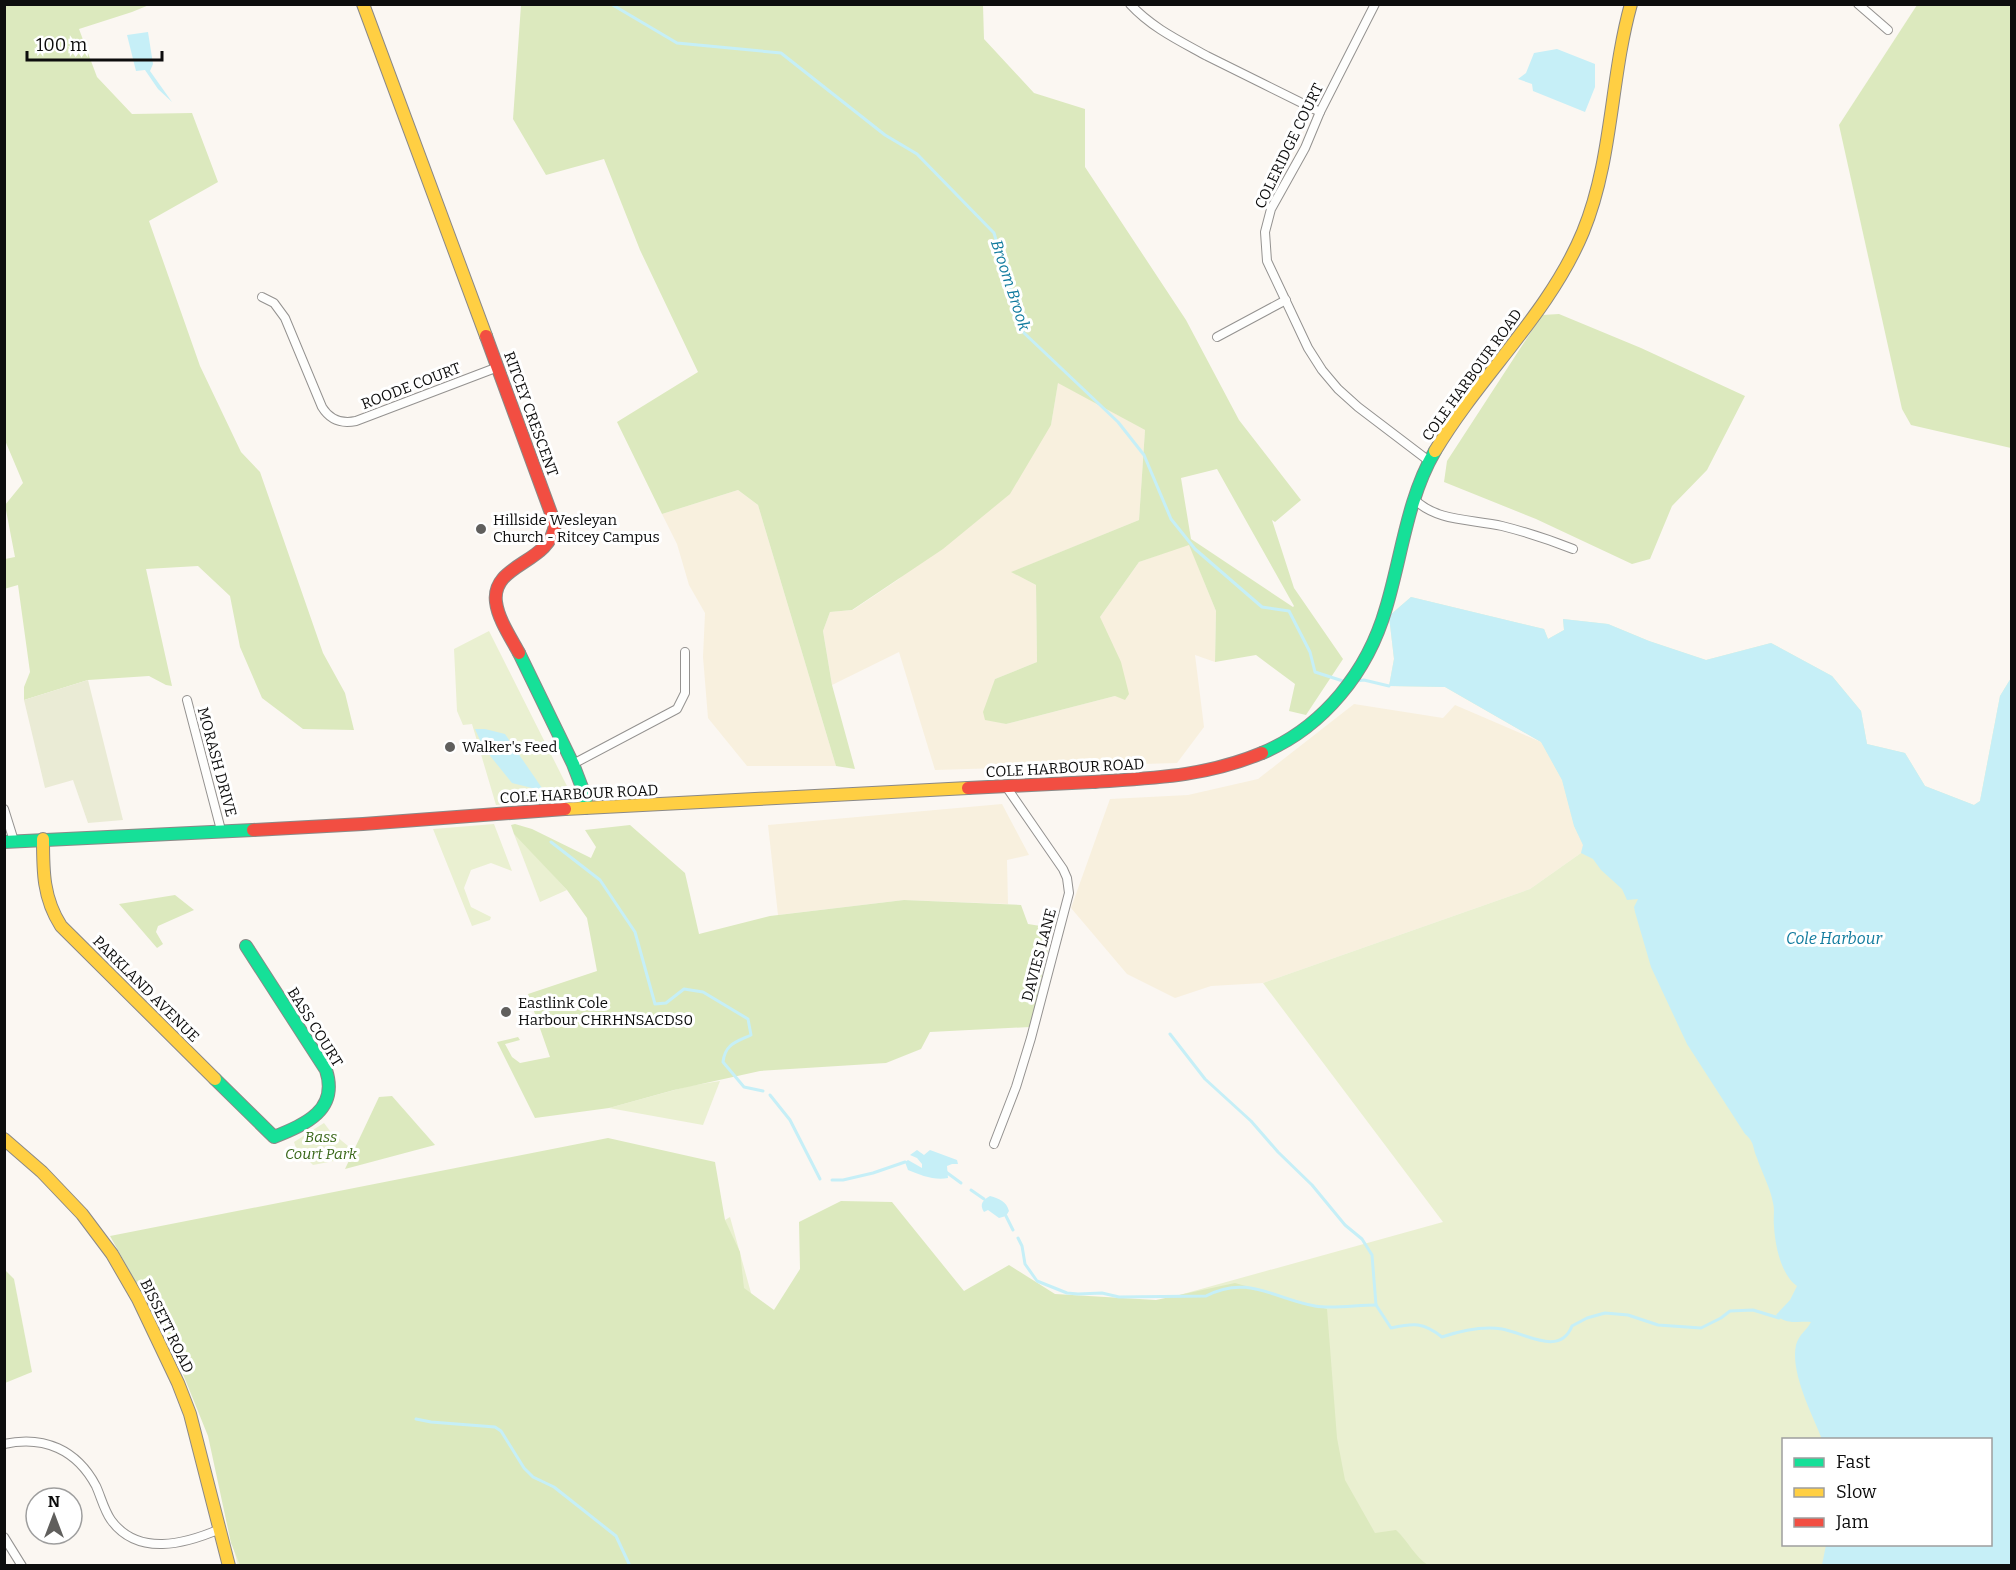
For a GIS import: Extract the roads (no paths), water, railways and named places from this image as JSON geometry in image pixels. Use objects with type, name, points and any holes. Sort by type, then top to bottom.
[{"type":"main road","name":"RITCEY CRESCENT","points":[[363,4],[555,524],[556,530],[543,549],[502,578],[497,588],[496,603],[573,764],[586,798],[585,808]]},
{"type":"main road","name":"COLE HARBOUR ROAD","points":[[9,842],[363,824],[585,808],[1162,778],[1193,775],[1246,762],[1268,753],[1298,735],[1341,697],[1357,675],[1369,654],[1387,609],[1414,499],[1429,460],[1450,428],[1546,299],[1584,231],[1594,200],[1605,151],[1613,78],[1621,36],[1631,4]]},
{"type":"main road","name":"PARKLAND AVENUE","points":[[43,840],[44,891],[48,906],[61,926],[274,1137]]},
{"type":"main road","name":"BASS COURT","points":[[246,946],[326,1070],[331,1084],[331,1096],[323,1108],[303,1123],[274,1137]]},
{"type":"main road","name":"BISSETT ROAD","points":[[4,1139],[42,1172],[82,1214],[106,1244],[124,1272],[178,1383],[190,1414],[229,1566]]},
{"type":"street","points":[[1130,4],[1161,31],[1320,112]]},
{"type":"street","name":"COLERIDGE COURT","points":[[1375,4],[1320,112],[1305,148],[1271,209],[1265,232],[1267,261],[1308,348],[1338,389],[1358,407],[1429,460]]},
{"type":"street","points":[[1858,4],[1888,30]]},
{"type":"street","name":"ROODE COURT","points":[[262,297],[274,303],[285,318],[322,407],[328,415],[341,421],[356,421],[498,367]]},
{"type":"street","points":[[1217,338],[1286,300]]},
{"type":"street","points":[[1414,499],[1421,506],[1439,515],[1500,526],[1573,549]]},
{"type":"street","points":[[573,764],[677,709],[685,693],[685,652]]},
{"type":"street","name":"MORASH DRIVE","points":[[187,700],[221,830]]},
{"type":"street","name":"DAVIES LANE","points":[[994,1144],[1016,1087],[1031,1038],[1069,893],[1063,869],[1005,785]]},
{"type":"street","points":[[4,809],[9,842]]},
{"type":"street","points":[[4,1444],[36,1441],[53,1445],[69,1453],[90,1476],[111,1520],[134,1539],[149,1543],[173,1544],[220,1529]]},
{"type":"street","points":[[4,1537],[22,1566]]},
{"type":"water","points":[[148,32],[153,64],[150,71],[172,102],[158,89],[145,70],[136,71],[127,35]]},
{"type":"water","points":[[1557,49],[1595,64],[1595,87],[1585,112],[1533,91],[1532,84],[1518,79],[1526,73],[1534,53]]},
{"type":"water","name":"Cole Harbour","points":[[1411,597],[1544,629],[1548,639],[1564,630],[1563,619],[1608,624],[1649,641],[1706,660],[1771,643],[1832,676],[1861,711],[1867,744],[1905,753],[1925,786],[1974,805],[1980,801],[2000,696],[2011,678],[2011,1565],[1822,1565],[1826,1546],[1992,1546],[1992,1438],[1822,1438],[1803,1393],[1796,1368],[1797,1341],[1811,1322],[1789,1321],[1776,1315],[1790,1300],[1797,1286],[1787,1275],[1780,1259],[1770,1191],[1752,1142],[1687,1044],[1651,967],[1634,907],[1638,899],[1627,900],[1622,889],[1601,870],[1593,859],[1581,853],[1583,845],[1574,826],[1562,780],[1541,742],[1445,687],[1389,686],[1394,659],[1389,616]]},
{"type":"water","points":[[475,729],[505,734],[544,791],[512,783],[483,747]]},
{"type":"water","points":[[917,1150],[924,1155],[930,1150],[957,1160],[958,1164],[947,1166],[948,1178],[923,1176],[908,1170],[905,1162],[908,1160],[922,1168],[917,1158],[910,1155]]},
{"type":"water","points":[[990,1196],[1000,1199],[1006,1205],[1009,1211],[1006,1216],[999,1218],[988,1210],[984,1212],[982,1202]]},
{"type":"waterway","name":"Broom Brook","points":[[611,4],[677,43],[781,53],[885,135],[917,154],[994,233],[1023,332],[1118,422],[1144,455],[1171,519],[1195,549],[1262,607],[1289,611],[1310,652],[1315,672],[1346,682]]},
{"type":"waterway","name":"Broom Brook","points":[[1356,681],[1364,680],[1389,686]]},
{"type":"waterway","points":[[544,791],[555,797]]},
{"type":"waterway","points":[[551,842],[600,880],[635,932],[655,1004],[666,1003],[684,989],[703,992],[748,1019],[751,1035],[729,1047],[723,1062],[744,1087],[763,1091]]},
{"type":"waterway","points":[[1170,1034],[1205,1079],[1251,1121],[1278,1152],[1312,1185],[1345,1225],[1362,1239],[1372,1255],[1376,1305],[1391,1328],[1406,1325],[1424,1326],[1442,1337],[1472,1330],[1495,1328],[1551,1342],[1566,1335],[1572,1326],[1587,1318],[1605,1313],[1628,1315],[1658,1325],[1701,1328],[1730,1311],[1753,1310],[1779,1318]]},
{"type":"waterway","points":[[770,1095],[790,1120],[820,1179]]},
{"type":"waterway","points":[[832,1180],[843,1180],[873,1173],[905,1162]]},
{"type":"waterway","points":[[946,1172],[961,1183]]},
{"type":"waterway","points":[[971,1190],[984,1199]]},
{"type":"waterway","points":[[1006,1216],[1013,1230]]},
{"type":"waterway","points":[[1018,1238],[1025,1264],[1037,1281],[1067,1293],[1102,1293],[1119,1297],[1206,1296],[1235,1287],[1261,1290],[1300,1303],[1322,1307],[1376,1305]]},
{"type":"waterway","points":[[416,1419],[495,1427],[501,1431],[524,1468],[533,1477],[554,1487],[616,1536],[630,1566]]},
{"type":"place","name":"Hillside Wesleyan Church - Ritcey Campus","points":[[481,529]]},
{"type":"place","name":"Walker's Feed","points":[[450,747]]},
{"type":"place","name":"Eastlink Cole Harbour CHRHNSACDS0","points":[[506,1012]]},
{"type":"park label","name":"Bass Court Park","points":[[321,1146]]}]
